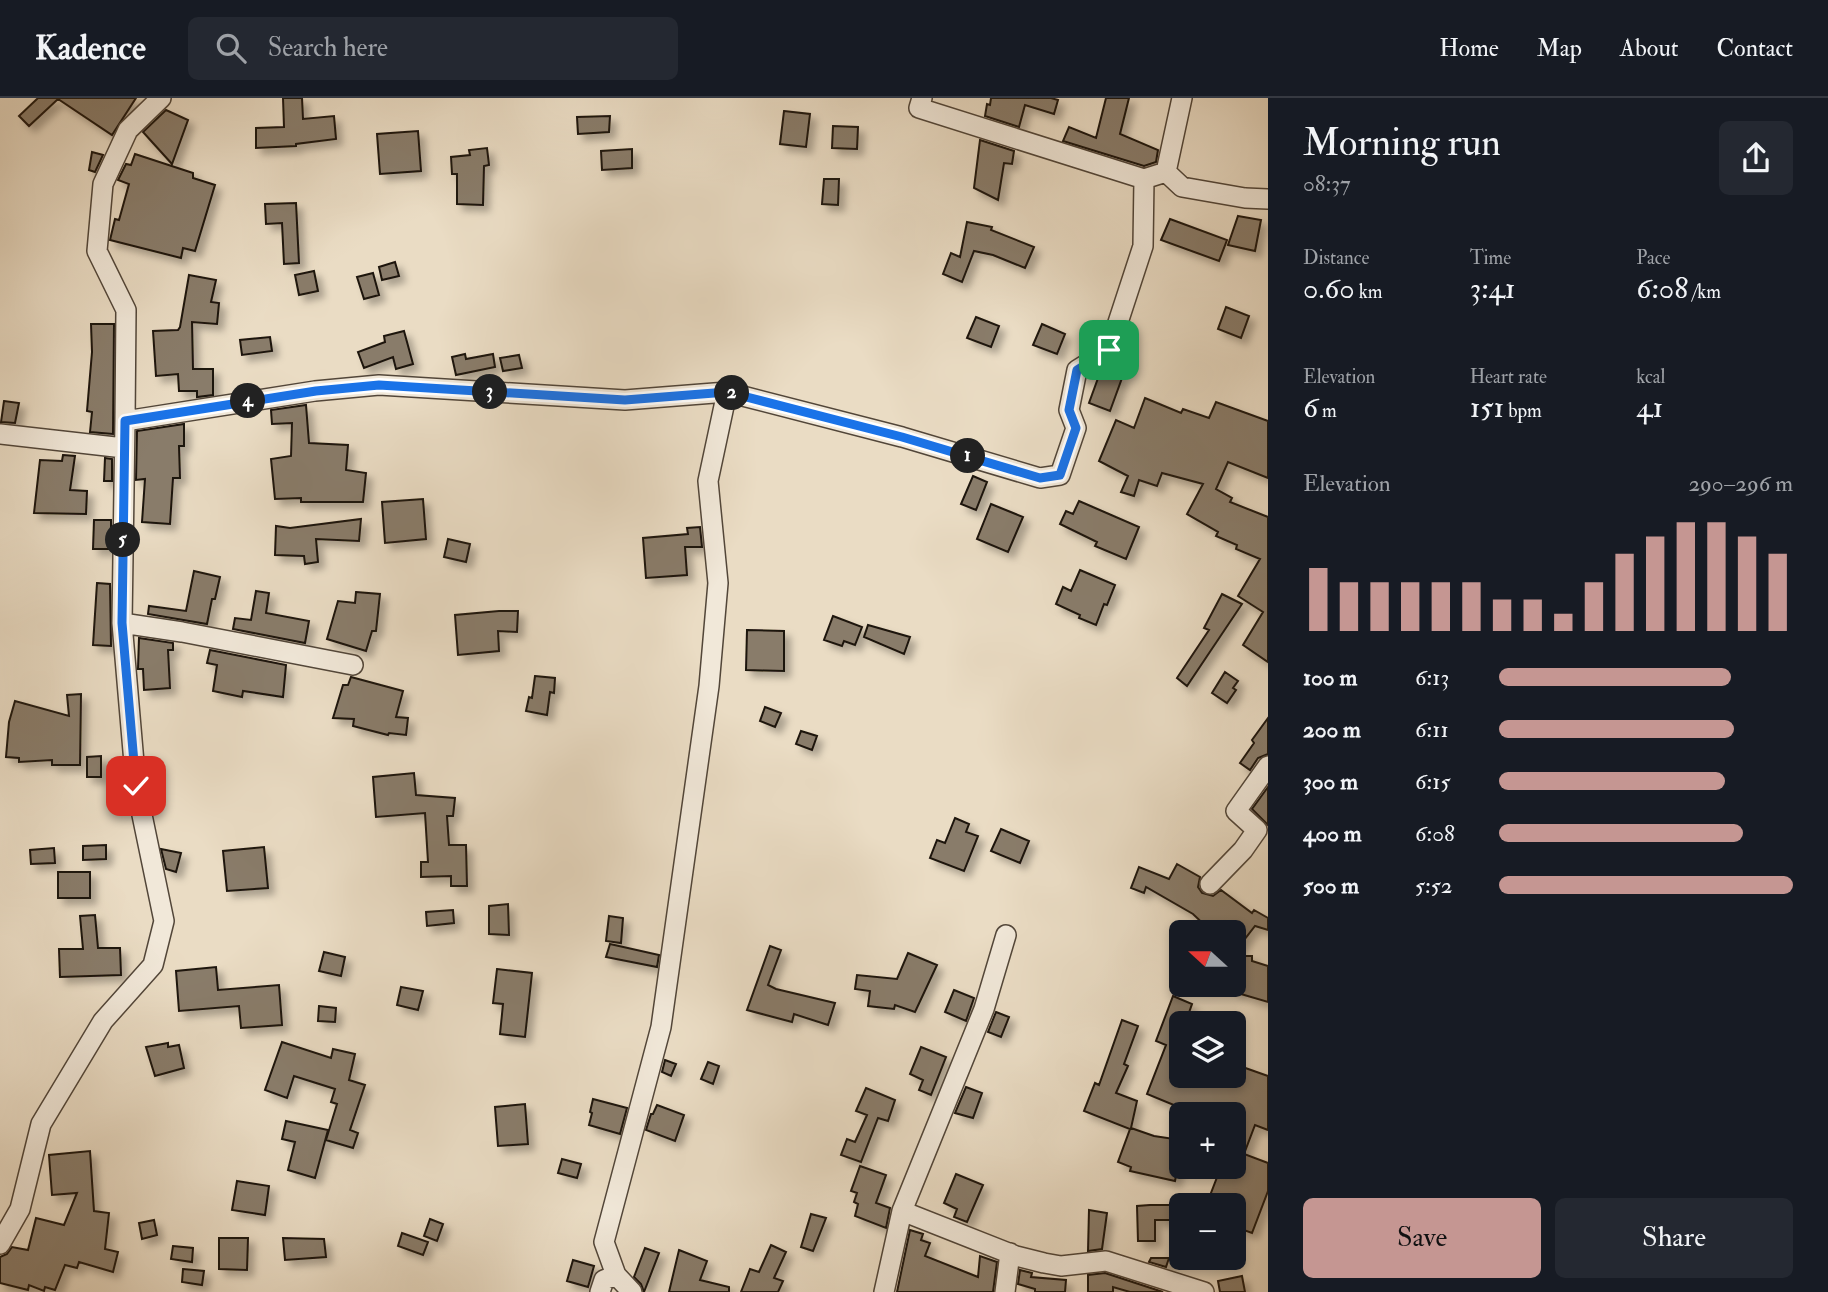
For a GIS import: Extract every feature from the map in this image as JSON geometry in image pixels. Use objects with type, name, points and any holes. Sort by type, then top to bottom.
[{"type":"street","points":[[0,1244],[5,1223],[20,1209],[41,1124],[103,1021],[153,965],[164,921],[136,786],[122,623],[126,310],[96,251],[103,184],[128,130],[161,98]]},
{"type":"street","points":[[922,98],[919,108],[1144,179],[1166,172]]},
{"type":"street","points":[[1166,172],[1182,98]]},
{"type":"street","points":[[1166,172],[1182,187],[1245,198],[1268,199]]},
{"type":"street","points":[[125,421],[316,391],[379,385],[625,400],[727,392],[902,437],[1040,478],[1060,475],[1076,428],[1069,410],[1077,370],[1109,350],[1143,247],[1144,179]]},
{"type":"street","points":[[632,1292],[616,1275],[604,1242],[661,1027],[709,686],[718,583],[708,481],[727,392]]},
{"type":"street","points":[[0,434],[124,448]]},
{"type":"street","points":[[122,623],[353,665]]},
{"type":"street","points":[[1210,884],[1243,850],[1257,830],[1236,811],[1268,766]]},
{"type":"street","points":[[884,1292],[902,1211],[984,1009],[1006,935]]},
{"type":"street","points":[[902,1211],[1010,1253],[1061,1266],[1106,1261],[1204,1292]]},
{"type":"street","points":[[1005,1292],[1010,1253]]},
{"type":"street","points":[[600,1292],[604,1280],[616,1275]]},
{"type":"building","points":[[38,98],[136,98],[112,135],[58,99],[29,126],[19,116]]},
{"type":"building","points":[[283,98],[302,98],[303,119],[334,116],[336,139],[296,146],[256,148],[256,128],[284,127]]},
{"type":"building","points":[[991,98],[1058,100],[1054,114],[1025,105],[1019,127],[985,116]]},
{"type":"building","points":[[1106,98],[1129,98],[1120,134],[1158,150],[1156,162],[1144,166],[1063,141],[1069,127],[1096,138]]},
{"type":"building","points":[[166,110],[188,120],[172,164],[143,132]]},
{"type":"building","points":[[784,111],[810,114],[806,147],[780,144]]},
{"type":"building","points":[[610,116],[609,132],[578,134],[577,117]]},
{"type":"building","points":[[833,126],[858,127],[857,149],[832,148]]},
{"type":"building","points":[[418,131],[421,171],[380,174],[377,134]]},
{"type":"building","points":[[980,140],[1014,151],[1012,164],[1004,163],[998,200],[974,188]]},
{"type":"building","points":[[487,148],[489,165],[484,166],[483,205],[457,204],[457,174],[452,174],[451,157],[470,155],[469,150]]},
{"type":"building","points":[[632,149],[632,168],[602,170],[601,151]]},
{"type":"building","points":[[92,152],[103,155],[95,172],[89,170]]},
{"type":"building","points":[[135,154],[193,173],[193,178],[215,185],[195,251],[183,248],[181,258],[110,240],[129,184],[118,180],[126,164],[131,165]]},
{"type":"building","points":[[824,179],[839,179],[838,205],[822,204]]},
{"type":"building","points":[[296,203],[299,263],[284,264],[282,223],[266,224],[265,204]]},
{"type":"building","points":[[1238,216],[1261,220],[1255,251],[1228,245]]},
{"type":"building","points":[[1170,219],[1227,240],[1219,261],[1161,240]]},
{"type":"building","points":[[967,222],[992,227],[991,230],[1034,247],[1025,268],[993,255],[974,251],[962,282],[943,274],[951,253],[960,257]]},
{"type":"building","points":[[395,262],[399,276],[382,280],[379,267]]},
{"type":"building","points":[[314,271],[318,291],[299,295],[295,275]]},
{"type":"building","points":[[373,273],[379,295],[364,299],[357,277]]},
{"type":"building","points":[[189,275],[216,280],[211,302],[219,303],[217,324],[192,322],[193,369],[213,369],[213,395],[197,397],[197,391],[179,391],[178,374],[156,376],[153,331],[178,330],[180,327]]},
{"type":"building","points":[[1226,307],[1249,316],[1241,338],[1218,329]]},
{"type":"building","points":[[976,317],[999,326],[991,347],[967,338]]},
{"type":"building","points":[[91,324],[114,324],[113,434],[90,432],[92,412],[87,411],[92,352]]},
{"type":"building","points":[[1042,324],[1065,334],[1057,354],[1033,345]]},
{"type":"building","points":[[404,331],[413,364],[396,369],[393,357],[364,368],[358,352],[385,342],[384,336]]},
{"type":"building","points":[[270,337],[272,351],[242,355],[240,340]]},
{"type":"building","points":[[465,354],[466,359],[493,354],[495,367],[456,375],[452,357]]},
{"type":"building","points":[[519,355],[522,368],[503,371],[500,358]]},
{"type":"building","points":[[1101,370],[1122,378],[1110,411],[1089,403]]},
{"type":"building","points":[[1145,398],[1181,413],[1183,409],[1209,418],[1216,402],[1268,421],[1268,478],[1228,462],[1216,489],[1232,498],[1230,502],[1268,517],[1268,662],[1243,645],[1263,612],[1238,596],[1260,559],[1236,549],[1237,545],[1216,536],[1218,532],[1187,514],[1203,484],[1162,473],[1157,486],[1139,480],[1134,496],[1121,492],[1128,476],[1099,461],[1116,420],[1134,428]]},
{"type":"building","points":[[4,401],[19,403],[15,423],[1,422]]},
{"type":"building","points":[[306,405],[309,443],[348,445],[346,470],[366,473],[363,502],[301,502],[301,498],[275,499],[271,459],[291,456],[292,423],[272,424],[271,410]]},
{"type":"building","points":[[184,424],[184,446],[179,446],[180,478],[173,478],[170,524],[142,522],[145,479],[136,480],[137,431]]},
{"type":"building","points":[[63,455],[75,456],[70,490],[87,491],[86,514],[34,513],[40,460],[62,461]]},
{"type":"building","points":[[105,458],[112,459],[112,481],[104,481]]},
{"type":"building","points":[[973,476],[987,482],[976,510],[961,504]]},
{"type":"building","points":[[423,499],[426,539],[385,543],[382,502]]},
{"type":"building","points":[[1079,501],[1139,527],[1126,559],[1095,546],[1097,542],[1060,524],[1066,511],[1073,514]]},
{"type":"building","points":[[991,504],[1023,517],[1008,552],[977,539]]},
{"type":"building","points":[[361,519],[359,541],[316,539],[318,562],[305,564],[304,556],[275,555],[276,526],[290,528]]},
{"type":"building","points":[[94,520],[111,520],[111,549],[93,549]]},
{"type":"building","points":[[700,527],[702,547],[685,547],[687,575],[646,578],[643,538],[688,534],[687,528]]},
{"type":"building","points":[[448,539],[470,544],[466,562],[444,557]]},
{"type":"building","points":[[1080,570],[1115,585],[1096,625],[1056,604],[1063,587],[1071,591]]},
{"type":"building","points":[[194,571],[220,577],[207,624],[148,614],[149,606],[186,611]]},
{"type":"building","points":[[97,583],[110,584],[111,646],[93,645]]},
{"type":"building","points":[[256,591],[269,593],[266,613],[309,621],[305,643],[233,629],[235,618],[251,620]]},
{"type":"building","points":[[356,592],[380,594],[376,631],[372,631],[366,651],[327,639],[338,601],[355,603]]},
{"type":"building","points":[[1222,594],[1242,604],[1187,686],[1177,678],[1209,630],[1204,628]]},
{"type":"building","points":[[518,611],[517,632],[498,631],[499,651],[458,655],[455,615]]},
{"type":"building","points":[[833,616],[862,627],[855,645],[844,641],[842,646],[824,640]]},
{"type":"building","points":[[868,625],[910,637],[904,654],[864,637]]},
{"type":"building","points":[[747,630],[784,631],[784,671],[746,670]]},
{"type":"building","points":[[139,638],[173,643],[173,650],[168,650],[170,688],[144,690],[143,669],[138,669]]},
{"type":"building","points":[[210,650],[286,665],[283,697],[243,691],[242,697],[213,691],[217,665],[207,663]]},
{"type":"building","points":[[1225,672],[1238,681],[1233,688],[1236,690],[1227,703],[1212,693]]},
{"type":"building","points":[[535,676],[555,678],[554,693],[550,692],[547,715],[526,711],[529,697],[532,698]]},
{"type":"building","points":[[351,677],[403,691],[396,717],[408,718],[406,735],[388,735],[353,726],[354,719],[333,718],[343,685],[348,685]]},
{"type":"building","points":[[81,694],[80,765],[52,765],[52,760],[19,762],[19,758],[6,757],[9,722],[15,701],[69,716],[67,695]]},
{"type":"building","points":[[765,707],[781,713],[775,727],[760,721]]},
{"type":"building","points":[[1268,718],[1268,754],[1258,758],[1250,770],[1240,763]]},
{"type":"building","points":[[801,731],[817,736],[812,750],[796,744]]},
{"type":"building","points":[[101,756],[101,777],[87,777],[87,757]]},
{"type":"building","points":[[414,773],[416,795],[455,798],[453,816],[447,816],[449,845],[466,845],[467,886],[451,886],[451,876],[421,877],[421,862],[428,862],[425,813],[376,817],[373,777]]},
{"type":"building","points":[[1268,787],[1268,825],[1252,809]]},
{"type":"building","points":[[955,818],[969,824],[966,832],[978,836],[964,871],[930,858],[937,840],[945,843]]},
{"type":"building","points":[[1001,829],[1029,841],[1020,863],[991,851]]},
{"type":"building","points":[[106,845],[106,859],[83,860],[83,846]]},
{"type":"building","points":[[264,847],[268,888],[227,891],[223,851]]},
{"type":"building","points":[[54,848],[55,863],[31,864],[30,850]]},
{"type":"building","points":[[161,849],[181,853],[176,872],[166,869]]},
{"type":"building","points":[[1177,864],[1200,877],[1198,887],[1202,893],[1213,896],[1221,890],[1252,913],[1254,910],[1268,918],[1268,930],[1255,926],[1246,938],[1246,920],[1199,920],[1146,887],[1144,893],[1131,888],[1139,867],[1169,879]]},
{"type":"building","points":[[58,872],[90,872],[90,898],[58,898]]},
{"type":"building","points":[[508,904],[509,935],[489,934],[489,906]]},
{"type":"building","points":[[453,910],[454,923],[427,926],[426,912]]},
{"type":"building","points":[[95,915],[98,948],[120,948],[121,975],[60,977],[59,949],[83,949],[80,916]]},
{"type":"building","points":[[609,916],[623,918],[621,943],[606,941]]},
{"type":"building","points":[[610,944],[659,955],[657,967],[606,957]]},
{"type":"building","points":[[770,946],[781,950],[768,985],[835,1003],[828,1025],[794,1014],[792,1022],[747,1010]]},
{"type":"building","points":[[324,952],[345,957],[341,976],[319,971]]},
{"type":"building","points":[[908,953],[937,965],[915,1012],[895,1005],[894,1009],[868,1006],[870,991],[855,989],[857,975],[897,979]]},
{"type":"building","points":[[1246,956],[1252,956],[1252,961],[1268,966],[1268,1002],[1246,996]]},
{"type":"building","points":[[216,967],[218,990],[279,985],[282,1025],[241,1028],[239,1006],[179,1011],[176,971]]},
{"type":"building","points":[[497,969],[532,973],[525,1037],[500,1034],[503,1004],[493,1003]]},
{"type":"building","points":[[401,987],[423,991],[418,1010],[397,1005]]},
{"type":"building","points":[[954,990],[974,998],[966,1021],[945,1012]]},
{"type":"building","points":[[1172,998],[1192,1004],[1190,1011],[1169,1011],[1169,1088],[1246,1088],[1246,1068],[1268,1076],[1268,1130],[1255,1125],[1246,1149],[1246,1102],[1169,1103],[1147,1094],[1166,1045],[1156,1041]]},
{"type":"building","points":[[319,1006],[336,1008],[335,1022],[318,1021]]},
{"type":"building","points":[[996,1012],[1009,1017],[1001,1037],[988,1032]]},
{"type":"building","points":[[1122,1020],[1138,1026],[1124,1064],[1128,1066],[1116,1093],[1137,1101],[1131,1128],[1169,1138],[1169,1179],[1175,1181],[1130,1171],[1131,1167],[1118,1162],[1130,1129],[1084,1111],[1095,1083],[1099,1085]]},
{"type":"building","points":[[282,1042],[331,1058],[333,1049],[355,1054],[349,1080],[365,1085],[350,1130],[358,1133],[353,1148],[326,1140],[337,1104],[331,1102],[335,1089],[294,1076],[287,1098],[265,1090]]},
{"type":"building","points":[[168,1043],[168,1047],[179,1045],[184,1068],[155,1076],[146,1047]]},
{"type":"building","points":[[921,1047],[946,1057],[931,1095],[919,1090],[923,1080],[910,1074]]},
{"type":"building","points":[[665,1060],[676,1064],[671,1076],[662,1072]]},
{"type":"building","points":[[708,1062],[719,1066],[713,1084],[701,1079]]},
{"type":"building","points":[[966,1087],[982,1093],[973,1118],[955,1113]]},
{"type":"building","points":[[866,1088],[895,1100],[888,1121],[878,1118],[861,1162],[841,1155],[847,1139],[855,1142],[867,1115],[856,1111]]},
{"type":"building","points":[[593,1099],[627,1108],[620,1134],[589,1125]]},
{"type":"building","points":[[525,1104],[528,1144],[498,1146],[495,1107]]},
{"type":"building","points":[[657,1105],[684,1115],[675,1141],[646,1130]]},
{"type":"building","points":[[286,1121],[328,1130],[315,1178],[288,1170],[295,1142],[282,1139]]},
{"type":"building","points":[[90,1151],[94,1211],[109,1213],[105,1249],[118,1252],[113,1272],[79,1262],[77,1268],[65,1265],[55,1290],[45,1287],[44,1291],[29,1285],[28,1290],[0,1283],[0,1257],[7,1254],[12,1247],[28,1250],[36,1218],[64,1225],[77,1193],[52,1195],[49,1155]]},
{"type":"building","points":[[1246,1155],[1268,1163],[1268,1191],[1252,1233],[1246,1231],[1246,1193],[1211,1193],[1216,1179],[1246,1179]]},
{"type":"building","points":[[562,1159],[581,1164],[577,1178],[558,1173]]},
{"type":"building","points":[[860,1166],[886,1175],[876,1203],[890,1208],[886,1228],[855,1216],[858,1204],[854,1202],[857,1193],[851,1191]]},
{"type":"building","points":[[956,1174],[983,1185],[967,1222],[954,1217],[957,1209],[944,1203]]},
{"type":"building","points":[[237,1181],[269,1186],[265,1215],[232,1210]]},
{"type":"building","points":[[1169,1205],[1169,1220],[1155,1220],[1155,1241],[1138,1241],[1137,1206]]},
{"type":"building","points":[[1089,1210],[1107,1213],[1102,1249],[1088,1251]]},
{"type":"building","points":[[811,1214],[826,1218],[813,1251],[801,1247]]},
{"type":"building","points":[[430,1219],[443,1224],[437,1241],[424,1236]]},
{"type":"building","points":[[154,1220],[157,1235],[142,1239],[139,1223]]},
{"type":"building","points":[[910,1230],[923,1234],[921,1240],[930,1243],[925,1256],[978,1277],[980,1256],[997,1262],[993,1292],[897,1292]]},
{"type":"building","points":[[402,1233],[428,1242],[423,1255],[398,1246]]},
{"type":"building","points":[[219,1238],[248,1238],[247,1270],[219,1269]]},
{"type":"building","points":[[283,1238],[324,1239],[326,1257],[285,1260]]},
{"type":"building","points":[[771,1245],[786,1252],[774,1278],[783,1281],[778,1292],[741,1292],[750,1269],[759,1272]]},
{"type":"building","points":[[173,1246],[193,1248],[192,1262],[171,1259]]},
{"type":"building","points":[[645,1248],[659,1253],[644,1292],[634,1277]]},
{"type":"building","points":[[679,1250],[707,1261],[700,1280],[729,1287],[729,1292],[669,1292]]},
{"type":"building","points":[[1151,1258],[1169,1258],[1166,1267],[1149,1262]]},
{"type":"building","points":[[573,1260],[594,1266],[588,1287],[567,1281]]},
{"type":"building","points":[[183,1269],[204,1271],[202,1285],[182,1282]]},
{"type":"building","points":[[1020,1270],[1032,1273],[1031,1277],[1066,1280],[1065,1292],[1035,1292],[1035,1289],[1018,1284]]},
{"type":"building","points":[[1105,1273],[1163,1292],[1130,1292],[1113,1287],[1113,1292],[1088,1292],[1088,1275]]},
{"type":"building","points":[[1242,1276],[1245,1292],[1220,1292],[1218,1281]]},
{"type":"route","points":[[136,786],[122,623],[125,421],[316,391],[379,385],[625,400],[727,392],[902,437],[1040,478],[1060,475],[1069,453],[1076,428],[1069,410],[1077,370],[1109,350]]}]
